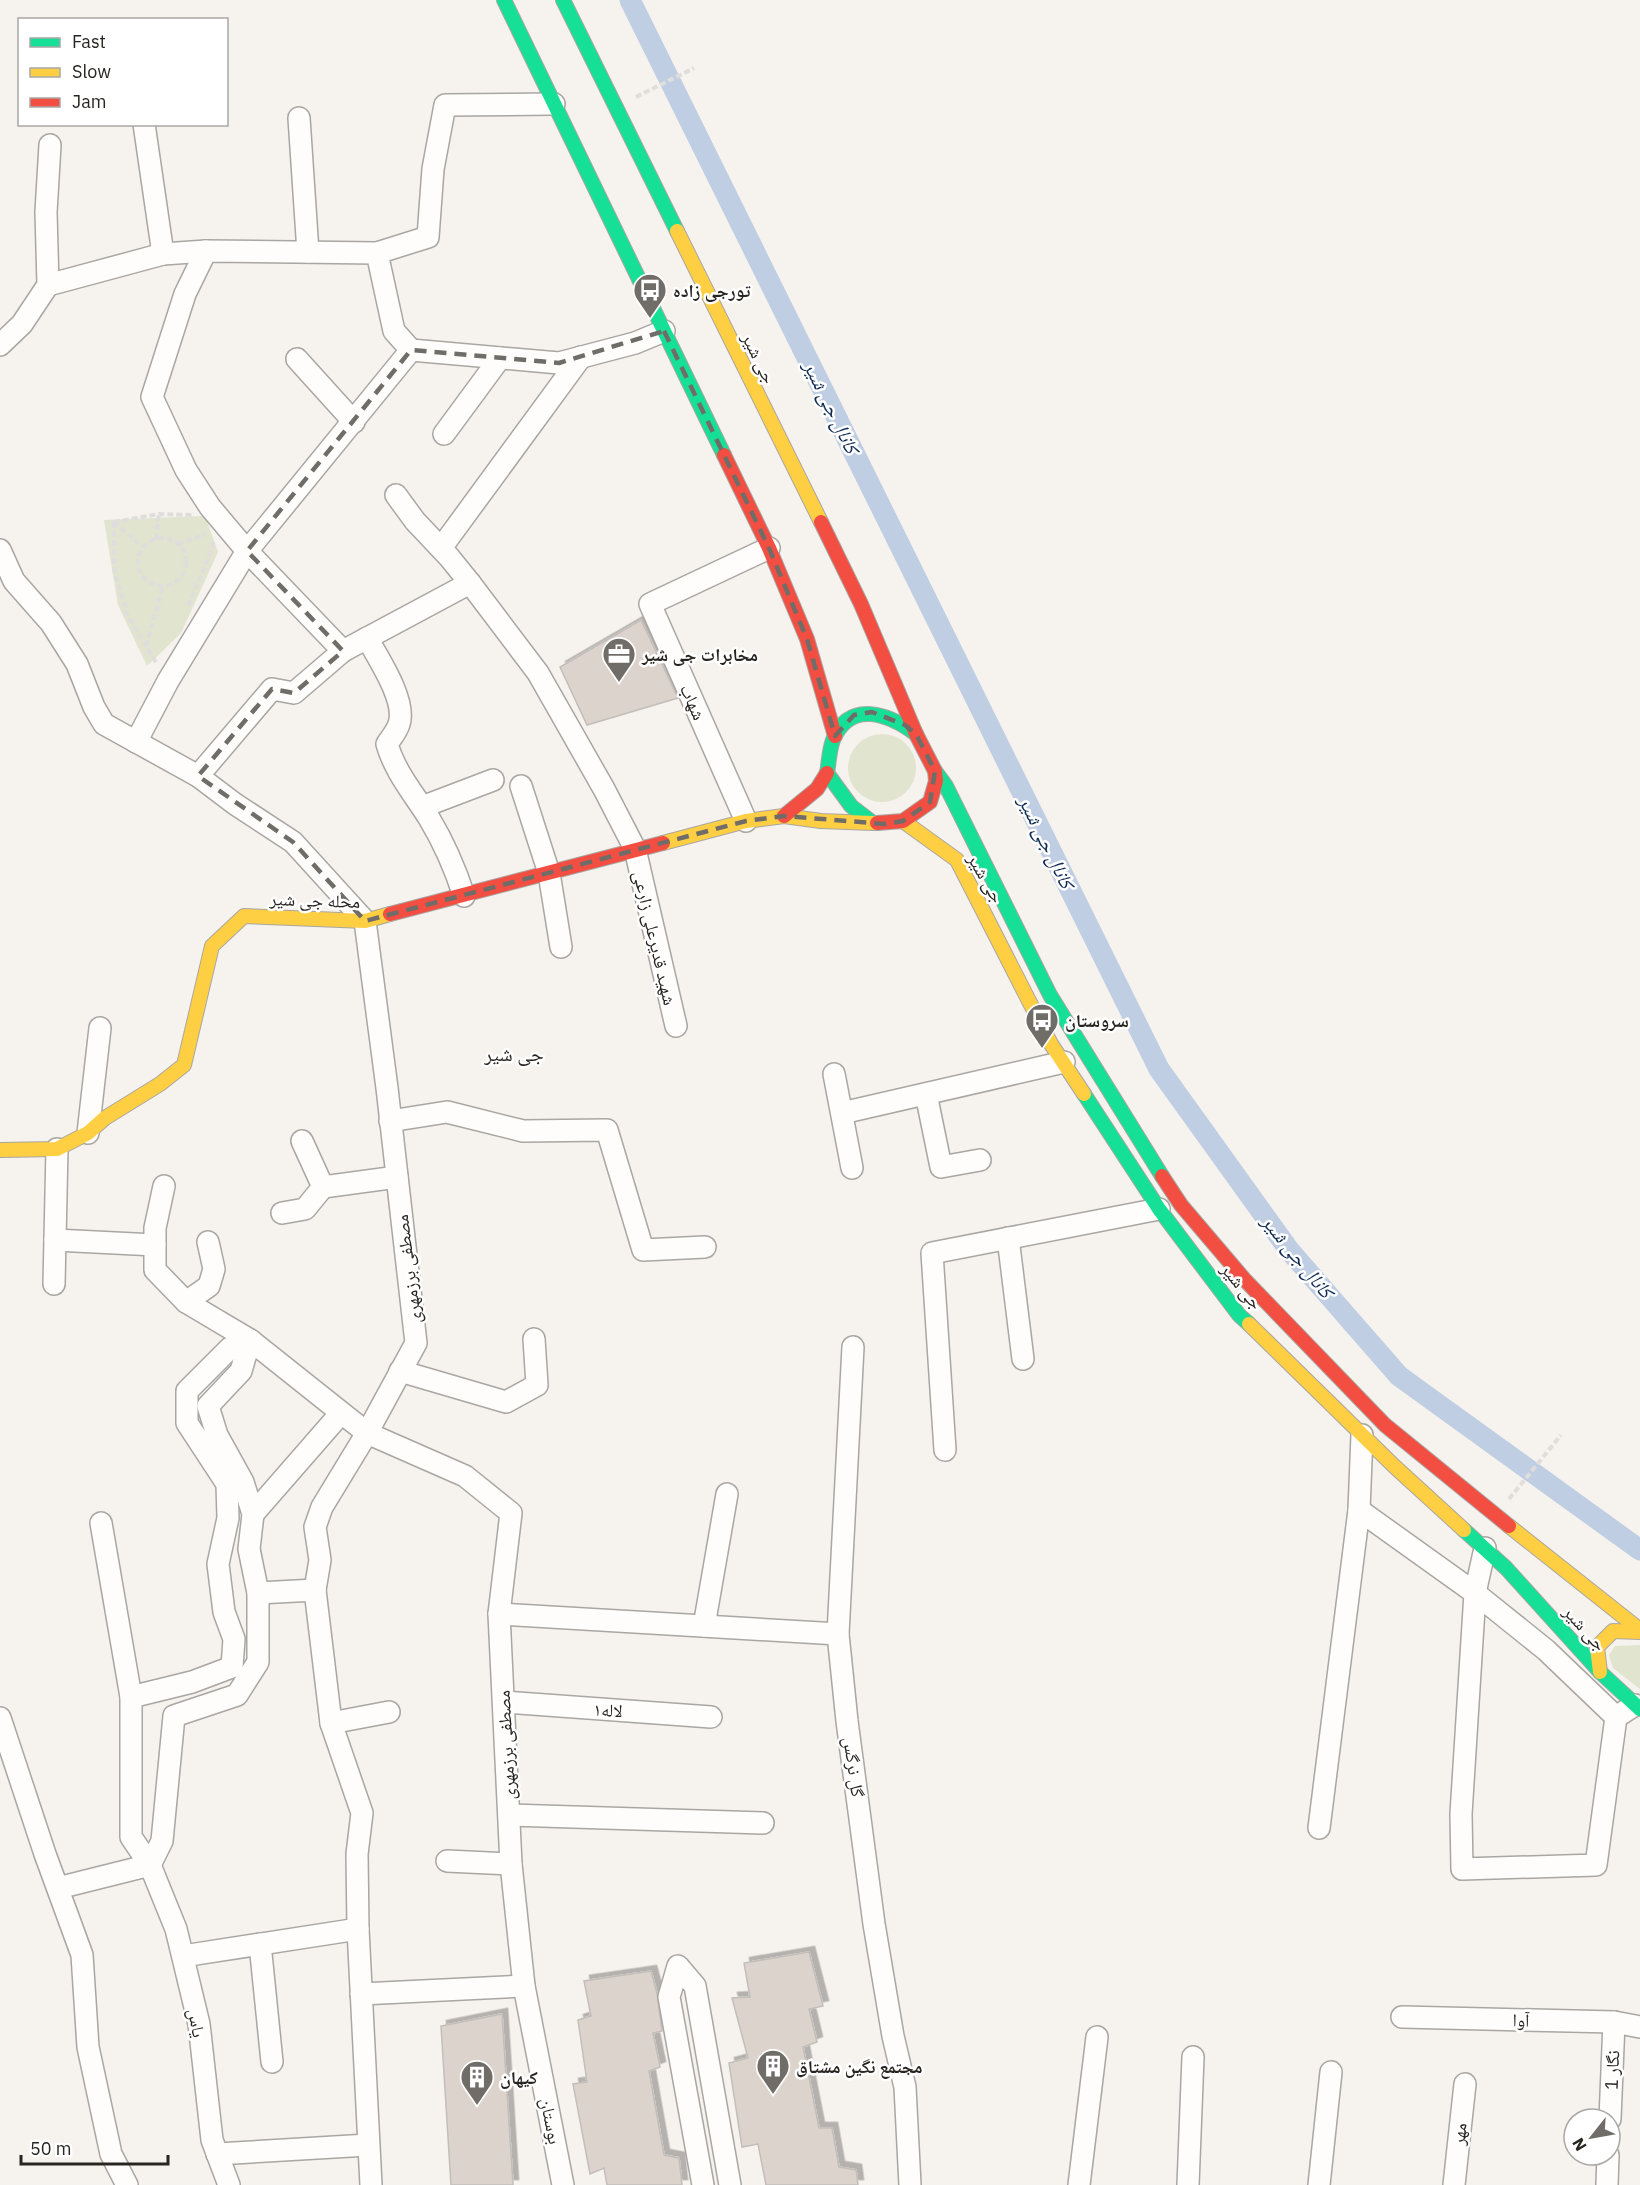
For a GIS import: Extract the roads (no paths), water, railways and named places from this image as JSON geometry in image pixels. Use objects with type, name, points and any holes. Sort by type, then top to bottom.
[{"type":"main road","points":[[504,0],[769,548],[807,639],[835,736],[827,773],[817,789],[784,816]]},
{"type":"main road","name":"جی شیر","points":[[563,0],[861,604],[916,734]]},
{"type":"main road","points":[[827,773],[851,806],[873,823],[903,821],[930,802],[936,781],[935,771],[916,734],[905,725],[872,712],[854,715],[835,736]]},
{"type":"main road","name":"جی شیر","points":[[935,771],[946,786],[1050,996],[1181,1205],[1244,1279],[1385,1425],[1640,1631]]},
{"type":"main road","name":"محله جی شیر","points":[[0,1150],[57,1149],[88,1133],[105,1118],[160,1084],[184,1065],[212,946],[244,916],[365,921],[746,821],[784,816],[821,821],[873,823]]},
{"type":"main road","name":"جی شیر","points":[[903,821],[957,860],[1052,1044],[1159,1209],[1239,1315],[1362,1435],[1506,1568],[1600,1672],[1637,1707]]},
{"type":"main road","points":[[1600,1672],[1597,1647],[1613,1631],[1640,1631]]},
{"type":"street","points":[[48,285],[163,254],[206,251],[377,253],[428,237],[433,169],[445,105],[554,104]]},
{"type":"street","points":[[299,118],[308,252]]},
{"type":"street","points":[[144,126],[163,254]]},
{"type":"street","points":[[0,345],[22,324],[48,285],[46,212],[50,145]]},
{"type":"street","points":[[206,251],[185,294],[152,397],[186,470],[210,507],[247,551],[343,651]]},
{"type":"street","points":[[377,253],[394,331],[411,350],[559,363],[635,343],[664,331]]},
{"type":"street","points":[[136,742],[168,681],[247,551],[411,350]]},
{"type":"street","points":[[441,548],[581,357]]},
{"type":"street","points":[[444,434],[500,358]]},
{"type":"street","points":[[297,359],[354,422]]},
{"type":"street","name":"شهید قدیرعلی زارعی","points":[[396,495],[415,521],[470,583],[538,673],[604,789],[635,849],[676,1026]]},
{"type":"street","name":"شهاب","points":[[746,821],[650,604],[769,548]]},
{"type":"street","points":[[0,550],[14,581],[51,623],[77,664],[94,707],[104,724],[198,776],[235,804],[293,842],[365,921]]},
{"type":"street","points":[[198,776],[272,689],[294,693],[343,651],[470,583]]},
{"type":"street","points":[[367,638],[399,701],[400,723],[387,744],[392,760],[453,862],[464,896]]},
{"type":"street","points":[[422,807],[493,780]]},
{"type":"street","points":[[521,786],[549,873],[561,947]]},
{"type":"street","name":"مصطفی برزمهری","points":[[365,921],[416,1343],[367,1433],[465,1476],[511,1513],[499,1614],[511,1863],[524,1986]]},
{"type":"street","points":[[88,1133],[100,1028]]},
{"type":"street","points":[[842,1113],[1064,1062]]},
{"type":"street","points":[[834,1074],[852,1168]]},
{"type":"street","points":[[926,1094],[941,1167],[980,1160]]},
{"type":"street","points":[[390,1121],[447,1112],[524,1131],[607,1130],[643,1250],[705,1246]]},
{"type":"street","points":[[302,1141],[323,1187]]},
{"type":"street","points":[[54,1284],[57,1149]]},
{"type":"street","points":[[282,1213],[305,1209],[323,1187],[397,1177]]},
{"type":"street","points":[[164,1186],[155,1228],[155,1270],[186,1302],[250,1340],[367,1433],[322,1507],[315,1527],[320,1560],[315,1590],[331,1723],[362,1813],[357,1854],[358,1929],[371,2185]]},
{"type":"street","points":[[945,1450],[932,1253],[1159,1209]]},
{"type":"street","points":[[1008,1238],[1023,1359]]},
{"type":"street","points":[[55,1240],[154,1245]]},
{"type":"street","points":[[186,1302],[209,1286],[214,1269],[208,1242]]},
{"type":"street","points":[[400,1371],[506,1402],[537,1385],[534,1339]]},
{"type":"street","points":[[58,1888],[150,1865],[162,1840],[174,1716],[237,1695],[258,1662],[258,1593],[249,1549],[253,1514],[243,1482],[217,1435],[208,1406],[241,1371],[250,1340]]},
{"type":"street","points":[[131,1697],[192,1682],[232,1667],[234,1639],[224,1612],[218,1563],[228,1518],[227,1484],[187,1423],[187,1391],[230,1348],[250,1340]]},
{"type":"street","name":"گل نرگس","points":[[853,1347],[838,1634],[847,1721],[874,1923],[893,2036],[905,2087],[910,2185]]},
{"type":"street","points":[[253,1514],[341,1413]]},
{"type":"street","points":[[1319,1828],[1359,1510],[1362,1435]]},
{"type":"street","points":[[704,1626],[727,1494]]},
{"type":"street","points":[[1359,1510],[1475,1593],[1546,1650],[1616,1717]]},
{"type":"street","name":"یاس","points":[[101,1523],[131,1697],[132,1837],[150,1865],[176,1929],[199,2024],[212,2140],[229,2185]]},
{"type":"street","points":[[1485,1548],[1475,1593],[1461,1814],[1462,1869],[1596,1865],[1616,1717]]},
{"type":"street","points":[[258,1593],[315,1590]]},
{"type":"street","points":[[499,1614],[838,1634]]},
{"type":"street","name":"لاله۱","points":[[504,1702],[711,1717]]},
{"type":"street","points":[[1616,1717],[1637,1707]]},
{"type":"street","points":[[331,1723],[389,1712]]},
{"type":"street","points":[[0,1718],[82,1955],[88,2047],[111,2154],[127,2185]]},
{"type":"street","points":[[510,1815],[763,1823]]},
{"type":"street","points":[[447,1861],[511,1863]]},
{"type":"street","points":[[183,1956],[358,1929]]},
{"type":"street","points":[[260,1944],[272,2062]]},
{"type":"street","points":[[703,2185],[669,1997],[678,1966],[695,1986],[730,2185]]},
{"type":"street","points":[[361,1994],[524,1986]]},
{"type":"street","name":"بوستان","points":[[524,1986],[563,2185]]},
{"type":"street","name":"آوا","points":[[1402,2017],[1614,2022],[1640,2027]]},
{"type":"street","name":"نگار 1","points":[[1610,2107],[1614,2022]]},
{"type":"street","points":[[1079,2185],[1097,2037]]},
{"type":"street","points":[[1188,2185],[1193,2057]]},
{"type":"street","points":[[1318,2185],[1331,2072]]},
{"type":"street","name":"مهر","points":[[1454,2185],[1465,2084]]},
{"type":"street","points":[[217,2154],[368,2145]]},
{"type":"street","points":[[1607,2185],[1608,2167]]},
{"type":"waterway","name":"کانال جی شیر","points":[[630,0],[1159,1069],[1289,1250],[1399,1376],[1640,1550]]},
{"type":"place","name":"تورجی زاده","points":[[650,319]]},
{"type":"place","name":"مخابرات جی شیر","points":[[619,683]]},
{"type":"place","name":"سروستان","points":[[1042,1049]]},
{"type":"place","name":"مجتمع نگین مشتاق","points":[[773,2095]]},
{"type":"place","name":"کیهان","points":[[477,2106]]},
{"type":"district","name":"جی شیر","points":[[514,1053]]}]
